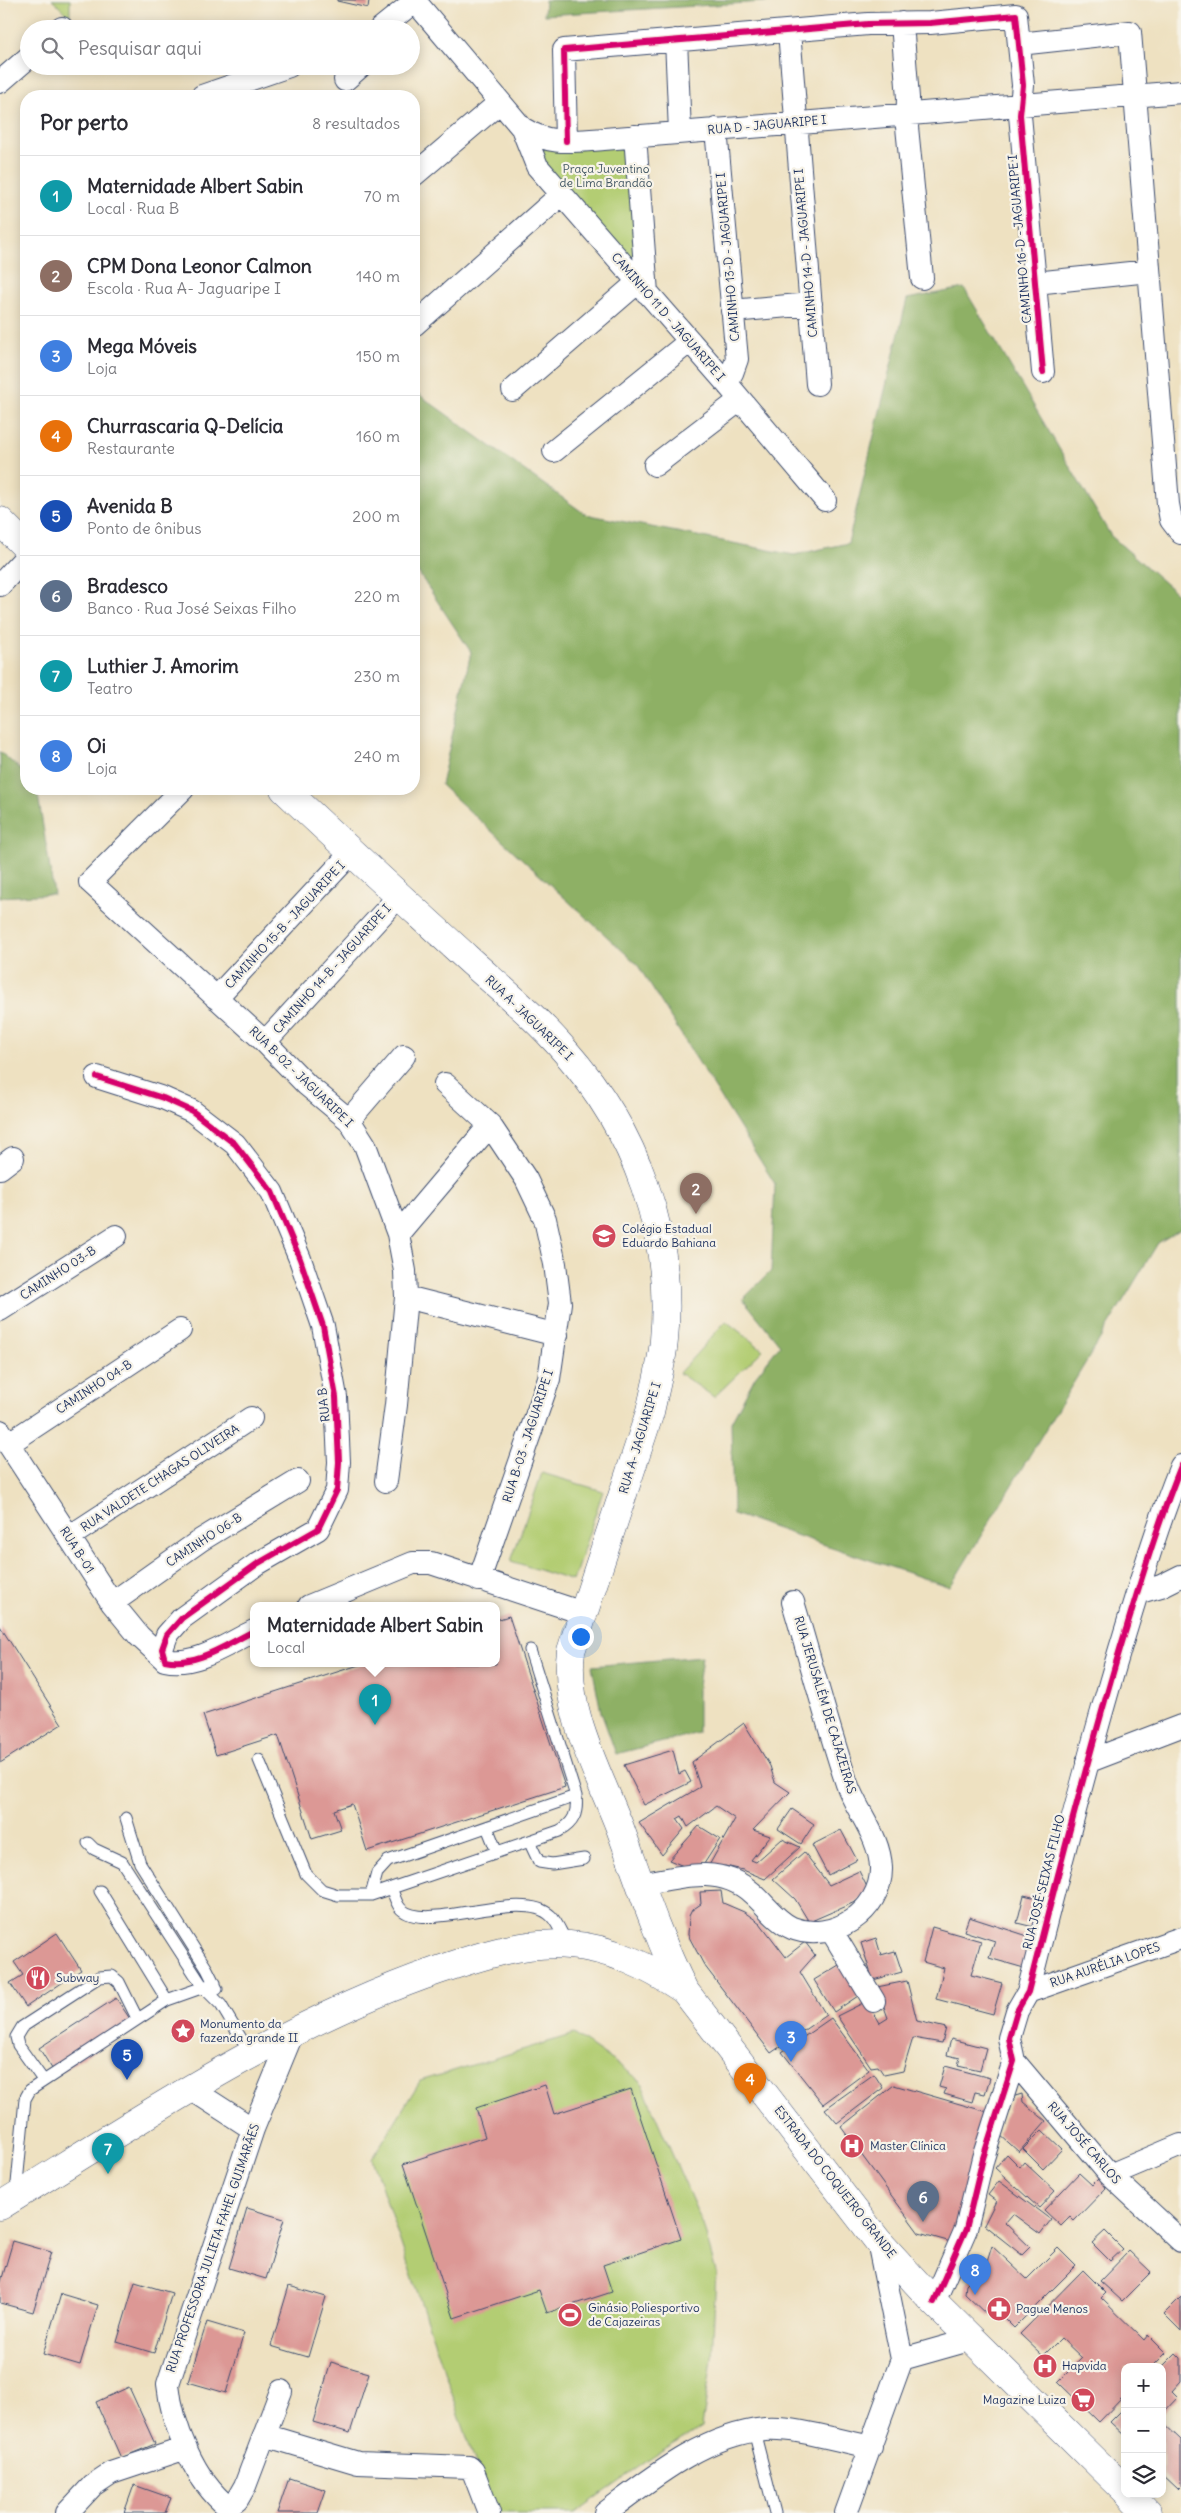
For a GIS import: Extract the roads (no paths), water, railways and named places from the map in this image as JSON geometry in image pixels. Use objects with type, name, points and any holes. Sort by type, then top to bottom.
[{"type":"main road","points":[[0,520],[20,540]]},
{"type":"main road","name":"RUA A- JAGUARIPE I","points":[[291,795],[537,1022],[564,1050],[589,1080],[613,1114],[633,1153],[648,1191],[659,1232],[665,1305],[664,1339],[659,1374],[650,1412],[571,1651],[569,1672],[571,1694],[578,1721],[641,1884]]},
{"type":"main road","name":"ESTRADA DO COQUEIRO GRANDE","points":[[641,1884],[665,1952],[684,1990],[878,2241],[934,2302],[1121,2486]]},
{"type":"main road","name":"ESTRADA DO COQUEIRO GRANDE","points":[[8,2201],[100,2137],[196,2082],[293,2032],[381,1991],[472,1959],[518,1948],[568,1944],[601,1950],[632,1960],[684,1990]]},
{"type":"main road","points":[[1133,2498],[1147,2513]]},
{"type":"street","points":[[393,20],[417,4]]},
{"type":"street","points":[[409,20],[417,4]]},
{"type":"street","name":"RUA D - JAGUARIPE I","points":[[417,4],[522,128],[549,141],[635,136],[1181,92]]},
{"type":"street","name":"CAMINHO 16-D - JAGUARIPE I","points":[[902,23],[1016,15],[1023,85],[1021,104],[1043,372]]},
{"type":"street","points":[[566,141],[564,50],[902,23],[908,113],[907,127],[922,278]]},
{"type":"street","name":"CAMINHO 14-D - JAGUARIPE I","points":[[789,31],[817,384]]},
{"type":"street","points":[[1019,44],[1130,32],[1168,504],[1171,520],[1181,533]]},
{"type":"street","points":[[676,40],[680,132]]},
{"type":"street","points":[[0,82],[20,65]]},
{"type":"street","points":[[219,90],[263,75]]},
{"type":"street","points":[[420,170],[499,103]]},
{"type":"street","name":"CAMINHO 11 D - JAGUARIPE I","points":[[522,128],[537,166],[723,379],[825,500]]},
{"type":"street","name":"CAMINHO 13-D - JAGUARIPE I","points":[[716,129],[737,359],[732,372],[723,379]]},
{"type":"street","points":[[513,390],[642,288],[635,136]]},
{"type":"street","points":[[420,320],[562,194]]},
{"type":"street","points":[[1035,283],[1149,271]]},
{"type":"street","points":[[732,311],[811,304]]},
{"type":"street","points":[[554,451],[690,341]]},
{"type":"street","points":[[655,465],[740,400]]},
{"type":"street","points":[[0,585],[20,563]]},
{"type":"street","name":"RUA B-02 - JAGUARIPE I","points":[[177,795],[90,882],[265,1042],[307,1085],[349,1120],[365,1145],[398,1234],[405,1271],[406,1297],[396,1405],[386,1481]]},
{"type":"street","name":"CAMINHO 15-B - JAGUARIPE I","points":[[216,998],[353,851]]},
{"type":"street","name":"CAMINHO 14-B - JAGUARIPE I","points":[[265,1042],[399,896]]},
{"type":"street","points":[[349,1120],[404,1056]]},
{"type":"street","name":"RUA B","points":[[97,1076],[164,1098],[192,1112],[235,1144],[272,1192],[300,1259],[323,1326],[336,1397],[339,1462],[338,1490],[318,1529],[257,1564],[182,1618],[167,1635],[162,1649],[165,1660]]},
{"type":"street","name":"RUA B-03 - JAGUARIPE I","points":[[445,1084],[490,1125],[526,1179],[545,1219],[555,1264],[560,1303],[557,1335],[549,1379],[479,1580]]},
{"type":"street","points":[[398,1234],[490,1125]]},
{"type":"street","name":"CAMINHO 03-B","points":[[0,1310],[116,1236]]},
{"type":"street","points":[[406,1297],[557,1335]]},
{"type":"street","name":"CAMINHO 04-B","points":[[4,1437],[180,1330]]},
{"type":"street","name":"RUA VALDETE CHAGAS OLIVEIRA","points":[[69,1537],[251,1418]]},
{"type":"street","name":"RUA B-01","points":[[4,1437],[112,1603],[139,1636],[165,1660]]},
{"type":"street","name":"RUA JOSÉ SEIXAS FILHO","points":[[934,2302],[966,2229],[983,2158],[1014,2061],[1009,2038],[1017,2011],[1028,1992],[1087,1762],[1137,1593],[1166,1502],[1181,1466]]},
{"type":"street","name":"CAMINHO 06-B","points":[[112,1603],[201,1540],[298,1481]]},
{"type":"street","points":[[319,1602],[413,1564],[431,1563],[448,1567],[479,1580],[583,1613]]},
{"type":"street","points":[[1137,1593],[1161,1586],[1181,1576]]},
{"type":"street","name":"RUA JERUSALÉM DE CAJAZEIRAS","points":[[641,1884],[710,1873],[730,1878],[751,1892],[777,1918],[792,1928],[812,1932],[831,1930],[844,1925],[860,1914],[871,1901],[879,1885],[881,1867],[877,1848],[848,1786],[792,1602]]},
{"type":"street","points":[[165,1660],[177,1663],[189,1661],[250,1633]]},
{"type":"street","points":[[1087,1762],[1181,1726]]},
{"type":"street","points":[[831,1930],[874,2001]]},
{"type":"street","name":"RUA AURÉLIA LOPES","points":[[1028,1992],[1181,1938]]},
{"type":"street","name":"RUA PROFESSORA JULIETA FAHEL GUIMARÃES","points":[[229,2510],[215,2493],[186,2448],[170,2408],[168,2384],[253,2129],[293,2032]]},
{"type":"street","name":"RUA JOSÉ CARLOS","points":[[1014,2061],[1110,2175],[1181,2241]]},
{"type":"street","points":[[196,2082],[253,2129]]},
{"type":"street","points":[[1110,2175],[1181,2145]]},
{"type":"street","points":[[846,2513],[902,2359],[878,2241]]},
{"type":"street","points":[[902,2359],[973,2339]]},
{"type":"street","points":[[229,2510],[245,2486],[281,2391]]},
{"type":"street","points":[[605,2513],[658,2473],[703,2448],[729,2437],[767,2429],[790,2431],[871,2447]]},
{"type":"street","points":[[264,2435],[358,2463],[469,2467],[473,2471],[489,2513]]},
{"type":"street","points":[[67,2513],[93,2485],[111,2473],[186,2448]]},
{"type":"lane","points":[[259,1760],[306,1874],[322,1890],[338,1895],[371,1895],[567,1827],[576,1814],[576,1796],[530,1650]]},
{"type":"lane","points":[[371,1895],[377,1873],[388,1862],[576,1796]]},
{"type":"lane","points":[[126,1818],[140,1863],[215,1983],[221,2005]]},
{"type":"lane","points":[[487,1827],[497,1852]]},
{"type":"lane","points":[[528,1841],[539,1862],[552,1864],[584,1859]]},
{"type":"lane","points":[[88,1843],[94,1849],[122,1862],[203,1987],[221,2005],[251,2055]]},
{"type":"lane","points":[[391,1888],[400,1908],[411,1915],[430,1916],[518,1907],[535,1908],[551,1916],[568,1944]]},
{"type":"lane","points":[[100,1891],[166,2000]]},
{"type":"lane","points":[[42,2080],[18,2045],[16,2037],[22,2028],[99,1977],[112,1976],[119,1982],[137,2018]]},
{"type":"lane","points":[[8,2201],[25,2099],[30,2090],[42,2080],[166,2000],[215,1983]]},
{"type":"lane","points":[[754,2431],[775,2513]]},
{"type":"place","name":"CPM Dona Leonor Calmon","points":[[696,1214]]},
{"type":"place","name":"Colégio Estadual Eduardo Bahiana","points":[[604,1236]]},
{"type":"place","name":"Maternidade Albert Sabin","points":[[375,1725]]},
{"type":"place","name":"Subway","points":[[38,1978]]},
{"type":"place","name":"Monumento da fazenda grande II","points":[[183,2031]]},
{"type":"place","name":"Mega Móveis","points":[[791,2062]]},
{"type":"place","name":"Avenida B","points":[[127,2080]]},
{"type":"place","name":"Churrascaria Q-Delícia","points":[[750,2104]]},
{"type":"place","name":"Master Clínica","points":[[852,2146]]},
{"type":"place","name":"Luthier J. Amorim","points":[[108,2174]]},
{"type":"place","name":"Bradesco","points":[[923,2222]]},
{"type":"place","name":"Oi","points":[[975,2295]]},
{"type":"place","name":"Pague Menos","points":[[999,2309]]},
{"type":"place","name":"Ginásio Poliesportivo de Cajazeiras","points":[[570,2315]]},
{"type":"place","name":"Hapvida","points":[[1045,2366]]},
{"type":"place","name":"Magazine Luiza","points":[[1083,2400]]},
{"type":"park label","name":"Praça Juventino de Lima Brandão","points":[[606,176]]}]
